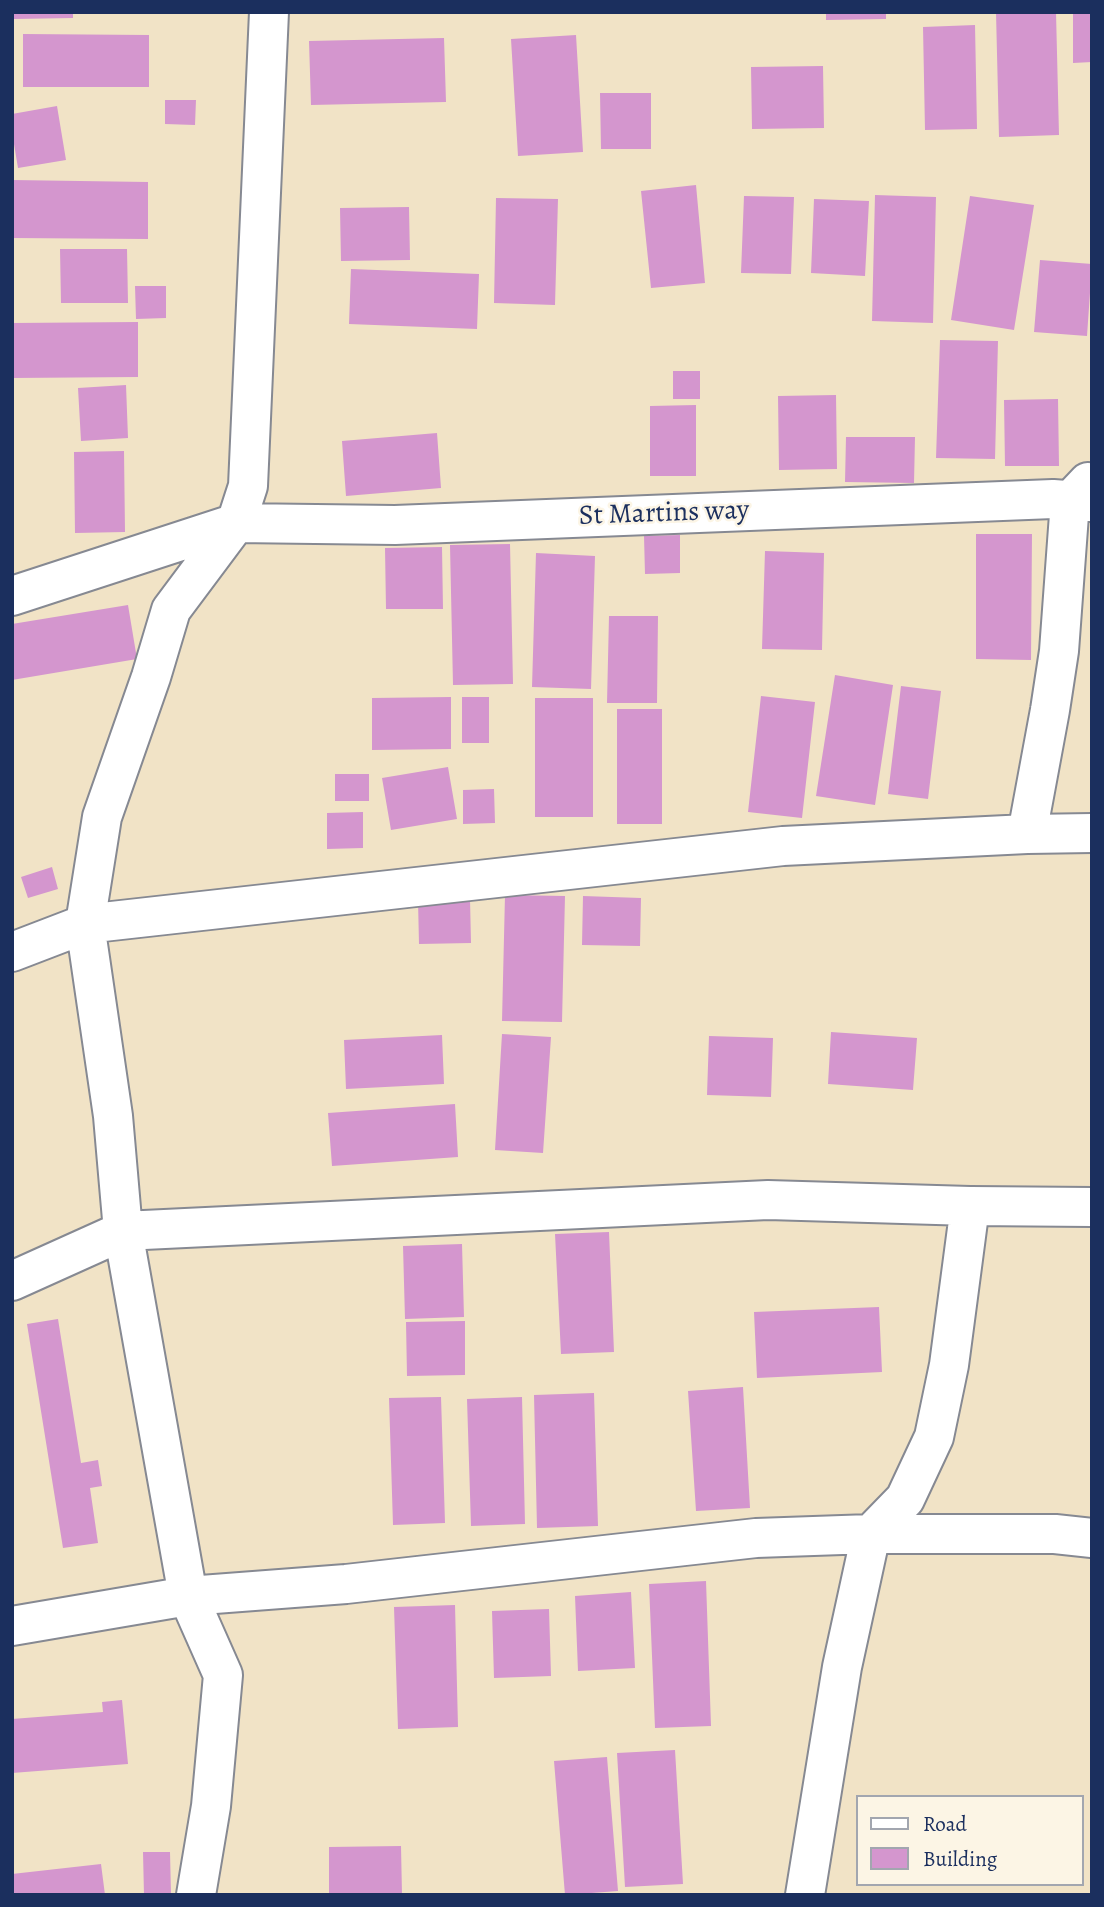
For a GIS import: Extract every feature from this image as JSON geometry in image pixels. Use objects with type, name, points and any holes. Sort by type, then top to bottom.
[{"type":"street","points":[[196,1895],[211,1806],[223,1675],[188,1596],[123,1231],[113,1116],[85,924],[102,817],[151,677],[171,610],[236,523],[248,486],[270,12]]},
{"type":"street","points":[[1027,834],[1085,494]]},
{"type":"street","name":"St Martins way","points":[[12,596],[236,523],[394,525],[1053,499],[1085,494]]},
{"type":"street","points":[[12,952],[85,924],[783,846],[1092,833]]},
{"type":"street","points":[[12,1281],[123,1231],[768,1200],[1092,1207]]},
{"type":"street","points":[[805,1895],[842,1667],[871,1534],[905,1499],[934,1437],[949,1365],[970,1206]]},
{"type":"street","points":[[12,1626],[188,1596],[346,1584],[756,1538],[871,1534],[1055,1534],[1092,1538]]},
{"type":"building","points":[[14,12],[73,12],[73,18],[14,19]]},
{"type":"building","points":[[826,12],[886,12],[886,19],[826,20]]},
{"type":"building","points":[[996,12],[1056,12],[1059,135],[999,137]]},
{"type":"building","points":[[1073,12],[1092,12],[1092,62],[1073,63]]},
{"type":"building","points":[[975,25],[977,129],[925,130],[923,27]]},
{"type":"building","points":[[23,34],[149,35],[149,87],[23,87]]},
{"type":"building","points":[[576,35],[583,152],[518,156],[511,39]]},
{"type":"building","points":[[444,38],[446,102],[311,105],[309,41]]},
{"type":"building","points":[[823,66],[824,128],[752,129],[751,67]]},
{"type":"building","points":[[600,93],[651,93],[651,149],[601,149]]},
{"type":"building","points":[[165,100],[196,100],[195,125],[165,124]]},
{"type":"building","points":[[57,106],[66,160],[18,168],[12,114]]},
{"type":"building","points":[[12,180],[148,182],[148,239],[12,238]]},
{"type":"building","points":[[696,185],[705,283],[651,288],[641,191]]},
{"type":"building","points":[[875,195],[936,197],[933,323],[872,321]]},
{"type":"building","points":[[744,196],[794,197],[791,274],[741,273]]},
{"type":"building","points":[[970,196],[1034,205],[1014,330],[951,320]]},
{"type":"building","points":[[496,198],[558,199],[555,305],[494,303]]},
{"type":"building","points":[[814,199],[869,201],[865,276],[811,273]]},
{"type":"building","points":[[409,207],[410,260],[341,261],[340,208]]},
{"type":"building","points":[[60,249],[127,249],[128,303],[61,303]]},
{"type":"building","points":[[1040,260],[1092,264],[1087,336],[1034,332]]},
{"type":"building","points":[[351,269],[479,274],[477,329],[349,324]]},
{"type":"building","points":[[135,286],[166,286],[166,318],[136,319]]},
{"type":"building","points":[[138,322],[138,377],[12,378],[12,323]]},
{"type":"building","points":[[940,340],[998,341],[995,459],[936,458]]},
{"type":"building","points":[[673,371],[700,371],[700,399],[673,399]]},
{"type":"building","points":[[126,385],[128,438],[81,441],[78,388]]},
{"type":"building","points":[[836,395],[837,469],[779,470],[778,396]]},
{"type":"building","points":[[1058,399],[1059,466],[1005,466],[1004,400]]},
{"type":"building","points":[[696,405],[696,476],[650,476],[650,406]]},
{"type":"building","points":[[437,433],[441,488],[346,496],[342,441]]},
{"type":"building","points":[[846,437],[915,437],[914,483],[845,482]]},
{"type":"building","points":[[124,451],[125,532],[75,533],[74,452]]},
{"type":"building","points":[[976,534],[1032,534],[1031,660],[976,659]]},
{"type":"building","points":[[680,535],[680,573],[645,574],[644,536]]},
{"type":"building","points":[[510,544],[513,684],[453,685],[450,545]]},
{"type":"building","points":[[442,547],[443,609],[386,609],[385,548]]},
{"type":"building","points":[[765,551],[824,553],[822,650],[762,649]]},
{"type":"building","points":[[536,553],[595,556],[591,689],[532,687]]},
{"type":"building","points":[[128,605],[137,659],[12,680],[12,624]]},
{"type":"building","points":[[609,616],[658,616],[657,703],[607,703]]},
{"type":"building","points":[[835,675],[893,685],[875,805],[816,796]]},
{"type":"building","points":[[901,686],[941,691],[928,799],[888,794]]},
{"type":"building","points":[[761,696],[815,702],[802,818],[748,812]]},
{"type":"building","points":[[451,697],[451,749],[372,750],[372,698]]},
{"type":"building","points":[[462,697],[489,697],[489,743],[462,743]]},
{"type":"building","points":[[535,698],[593,698],[593,817],[535,817]]},
{"type":"building","points":[[617,709],[662,709],[662,824],[617,824]]},
{"type":"building","points":[[448,767],[457,819],[391,830],[382,778]]},
{"type":"building","points":[[335,774],[369,774],[369,801],[335,801]]},
{"type":"building","points":[[494,789],[495,823],[463,824],[463,790]]},
{"type":"building","points":[[363,812],[363,848],[327,849],[327,813]]},
{"type":"building","points":[[52,867],[58,889],[28,898],[21,877]]},
{"type":"building","points":[[505,895],[565,896],[562,1022],[502,1021]]},
{"type":"building","points":[[583,896],[641,898],[640,946],[582,945]]},
{"type":"building","points":[[470,899],[471,943],[419,944],[418,900]]},
{"type":"building","points":[[831,1032],[917,1038],[913,1090],[828,1084]]},
{"type":"building","points":[[502,1034],[551,1037],[543,1153],[495,1150]]},
{"type":"building","points":[[442,1035],[444,1084],[346,1089],[344,1040]]},
{"type":"building","points":[[709,1036],[773,1038],[771,1097],[707,1095]]},
{"type":"building","points":[[455,1104],[458,1157],[332,1166],[328,1113]]},
{"type":"building","points":[[609,1232],[614,1352],[561,1354],[555,1234]]},
{"type":"building","points":[[462,1244],[464,1317],[405,1319],[403,1246]]},
{"type":"building","points":[[879,1307],[882,1372],[757,1378],[754,1312]]},
{"type":"building","points":[[58,1319],[81,1463],[98,1460],[102,1486],[90,1488],[98,1543],[63,1548],[27,1324]]},
{"type":"building","points":[[465,1321],[465,1375],[407,1376],[406,1322]]},
{"type":"building","points":[[743,1387],[750,1508],[696,1511],[688,1391]]},
{"type":"building","points":[[594,1393],[598,1526],[537,1528],[534,1395]]},
{"type":"building","points":[[441,1397],[445,1523],[393,1525],[389,1398]]},
{"type":"building","points":[[522,1397],[525,1524],[471,1526],[467,1399]]},
{"type":"building","points":[[706,1581],[711,1726],[655,1728],[649,1584]]},
{"type":"building","points":[[631,1592],[635,1668],[578,1671],[575,1596]]},
{"type":"building","points":[[455,1605],[458,1727],[398,1729],[394,1607]]},
{"type":"building","points":[[549,1609],[551,1676],[494,1678],[492,1611]]},
{"type":"building","points":[[122,1700],[128,1764],[12,1773],[12,1719],[103,1712],[102,1702]]},
{"type":"building","points":[[675,1750],[683,1884],[625,1887],[617,1753]]},
{"type":"building","points":[[607,1757],[618,1891],[565,1895],[554,1761]]},
{"type":"building","points":[[401,1846],[402,1895],[329,1895],[329,1847]]},
{"type":"building","points":[[143,1852],[170,1852],[171,1895],[144,1895]]},
{"type":"building","points":[[101,1864],[105,1895],[12,1895],[12,1874]]}]
